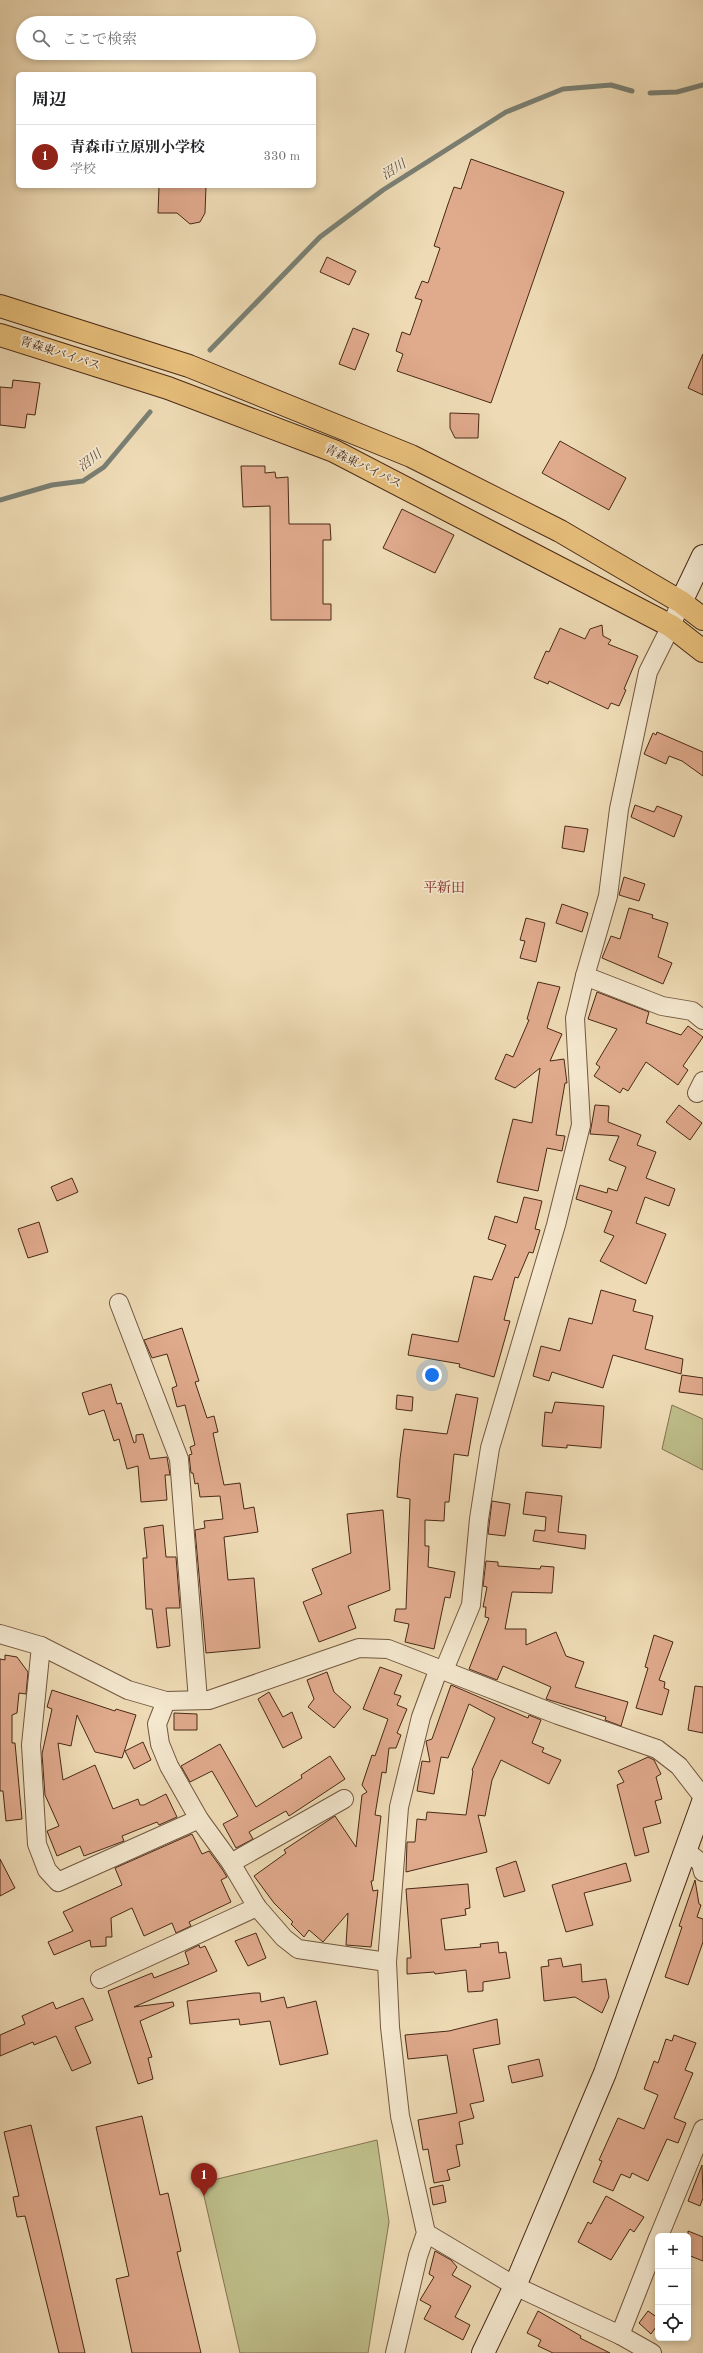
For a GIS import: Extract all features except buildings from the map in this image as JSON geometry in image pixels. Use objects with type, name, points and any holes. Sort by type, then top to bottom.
[{"type":"highway","points":[[0,306],[189,366],[411,456],[560,531],[681,602],[703,619]]},
{"type":"highway","name":"青森東バイパス","points":[[0,335],[168,388],[334,451],[671,626],[703,651]]},
{"type":"street","points":[[395,2353],[418,2256],[426,2233],[400,2116],[390,2027],[387,1962],[399,1807],[422,1717],[471,1605],[479,1519],[490,1448],[556,1225],[581,1125],[575,1018],[585,976],[608,896],[619,809],[648,672],[703,556]]},
{"type":"street","points":[[585,976],[662,1006],[692,1011],[703,1020]]},
{"type":"street","points":[[119,1303],[179,1459],[198,1700]]},
{"type":"street","points":[[0,1634],[41,1646],[128,1690],[166,1701],[209,1700],[359,1648],[388,1649],[558,1716],[657,1749],[679,1766],[703,1797]]},
{"type":"street","points":[[41,1646],[31,1745],[37,1844],[47,1870],[58,1882],[199,1819]]},
{"type":"street","points":[[166,1701],[157,1724],[160,1744],[169,1766],[199,1819],[231,1863],[257,1907],[284,1938],[298,1949],[387,1962]]},
{"type":"street","points":[[231,1863],[344,1799]]},
{"type":"street","points":[[483,2353],[515,2286],[605,2073],[685,1850],[698,1829],[703,1802]]},
{"type":"street","points":[[685,1850],[701,1862],[703,1872]]},
{"type":"street","points":[[100,1979],[257,1907]]},
{"type":"street","points":[[660,2233],[703,2129]]},
{"type":"street","points":[[426,2233],[515,2286],[620,2335],[652,2353]]},
{"type":"street","points":[[620,2335],[655,2245]]},
{"type":"green space","points":[[672,1405],[703,1419],[703,1470],[662,1449]]},
{"type":"green space","points":[[377,2140],[389,2222],[368,2353],[240,2353],[201,2183]]},
{"type":"waterway","name":"沼川","points":[[210,350],[320,237],[383,190],[506,112],[563,89],[611,85],[632,91]]},
{"type":"waterway","name":"沼川","points":[[650,93],[677,92],[703,85]]},
{"type":"waterway","name":"沼川","points":[[0,500],[52,485],[83,481],[104,467],[150,412]]},
{"type":"place","name":"青森市立原別小学校","points":[[204,2196]]},
{"type":"district","name":"平新田","points":[[444,888]]}]
